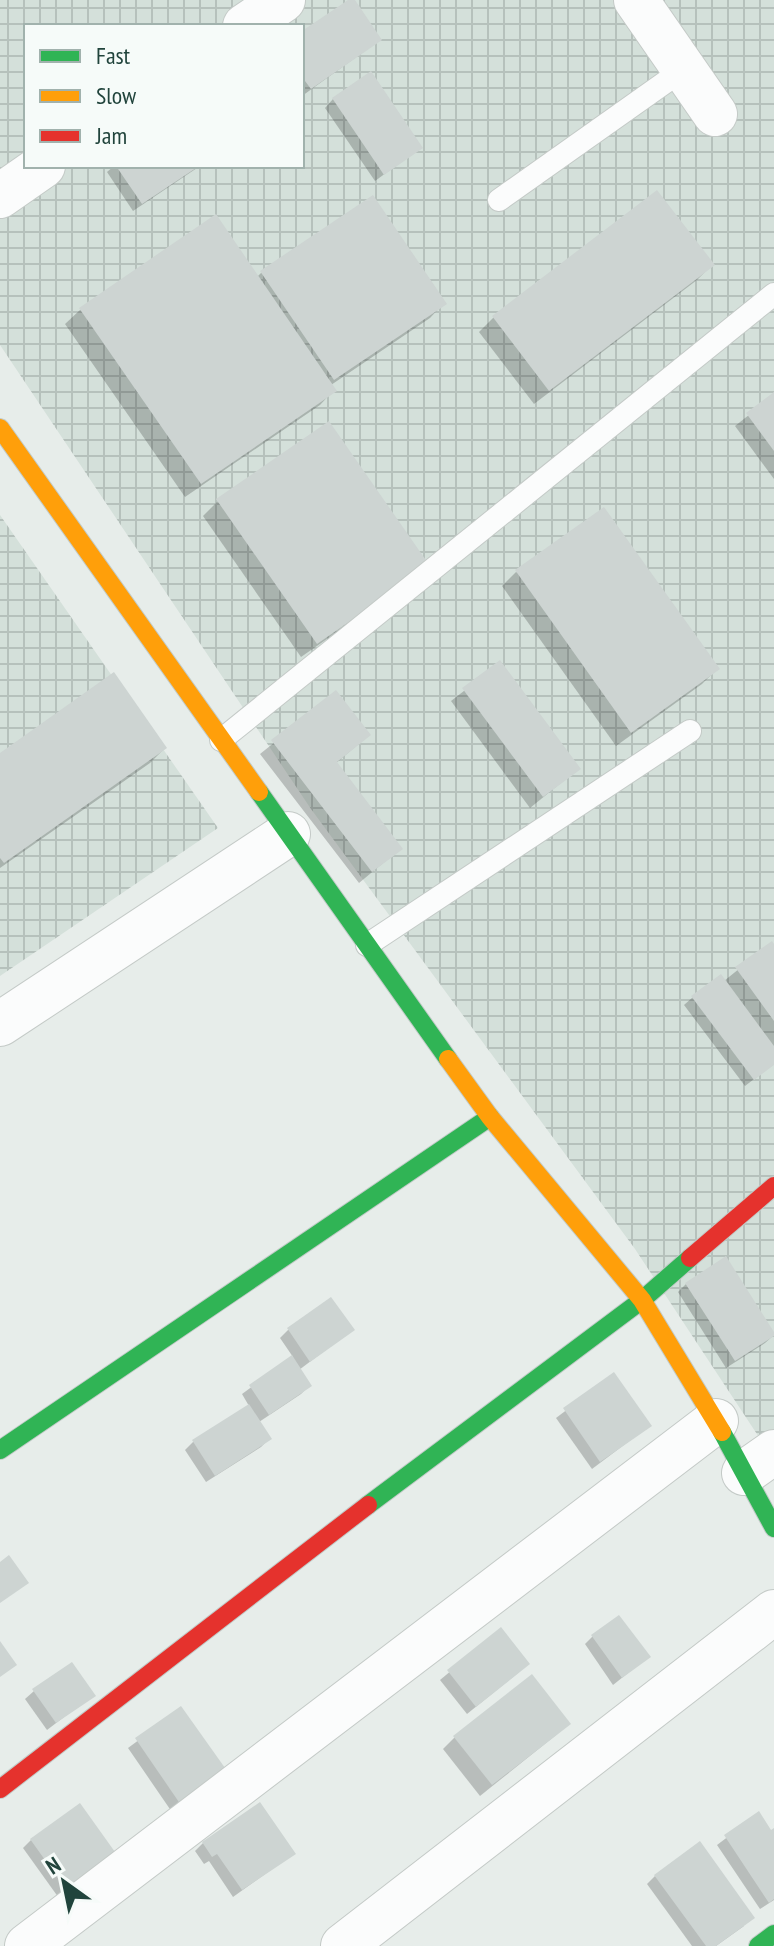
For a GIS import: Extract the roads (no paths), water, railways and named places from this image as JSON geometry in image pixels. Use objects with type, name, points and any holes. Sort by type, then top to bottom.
[{"type":"street","points":[[248,24],[283,0]]},
{"type":"street","points":[[636,0],[715,114]]},
{"type":"street","points":[[0,196],[40,168]]},
{"type":"street","points":[[0,428],[490,1117],[642,1300],[716,1421],[759,1463],[774,1528]]},
{"type":"street","points":[[0,1024],[288,834]]},
{"type":"street","points":[[0,1450],[490,1117]]},
{"type":"street","points":[[0,1789],[352,1517],[642,1300],[774,1186]]},
{"type":"street","points":[[52,1939],[716,1421]]},
{"type":"street","points":[[343,1946],[774,1612]]},
{"type":"street","points":[[758,1946],[774,1934]]},
{"type":"lane","points":[[499,200],[684,69]]},
{"type":"lane","points":[[221,740],[774,294]]},
{"type":"lane","points":[[367,945],[690,731]]}]
